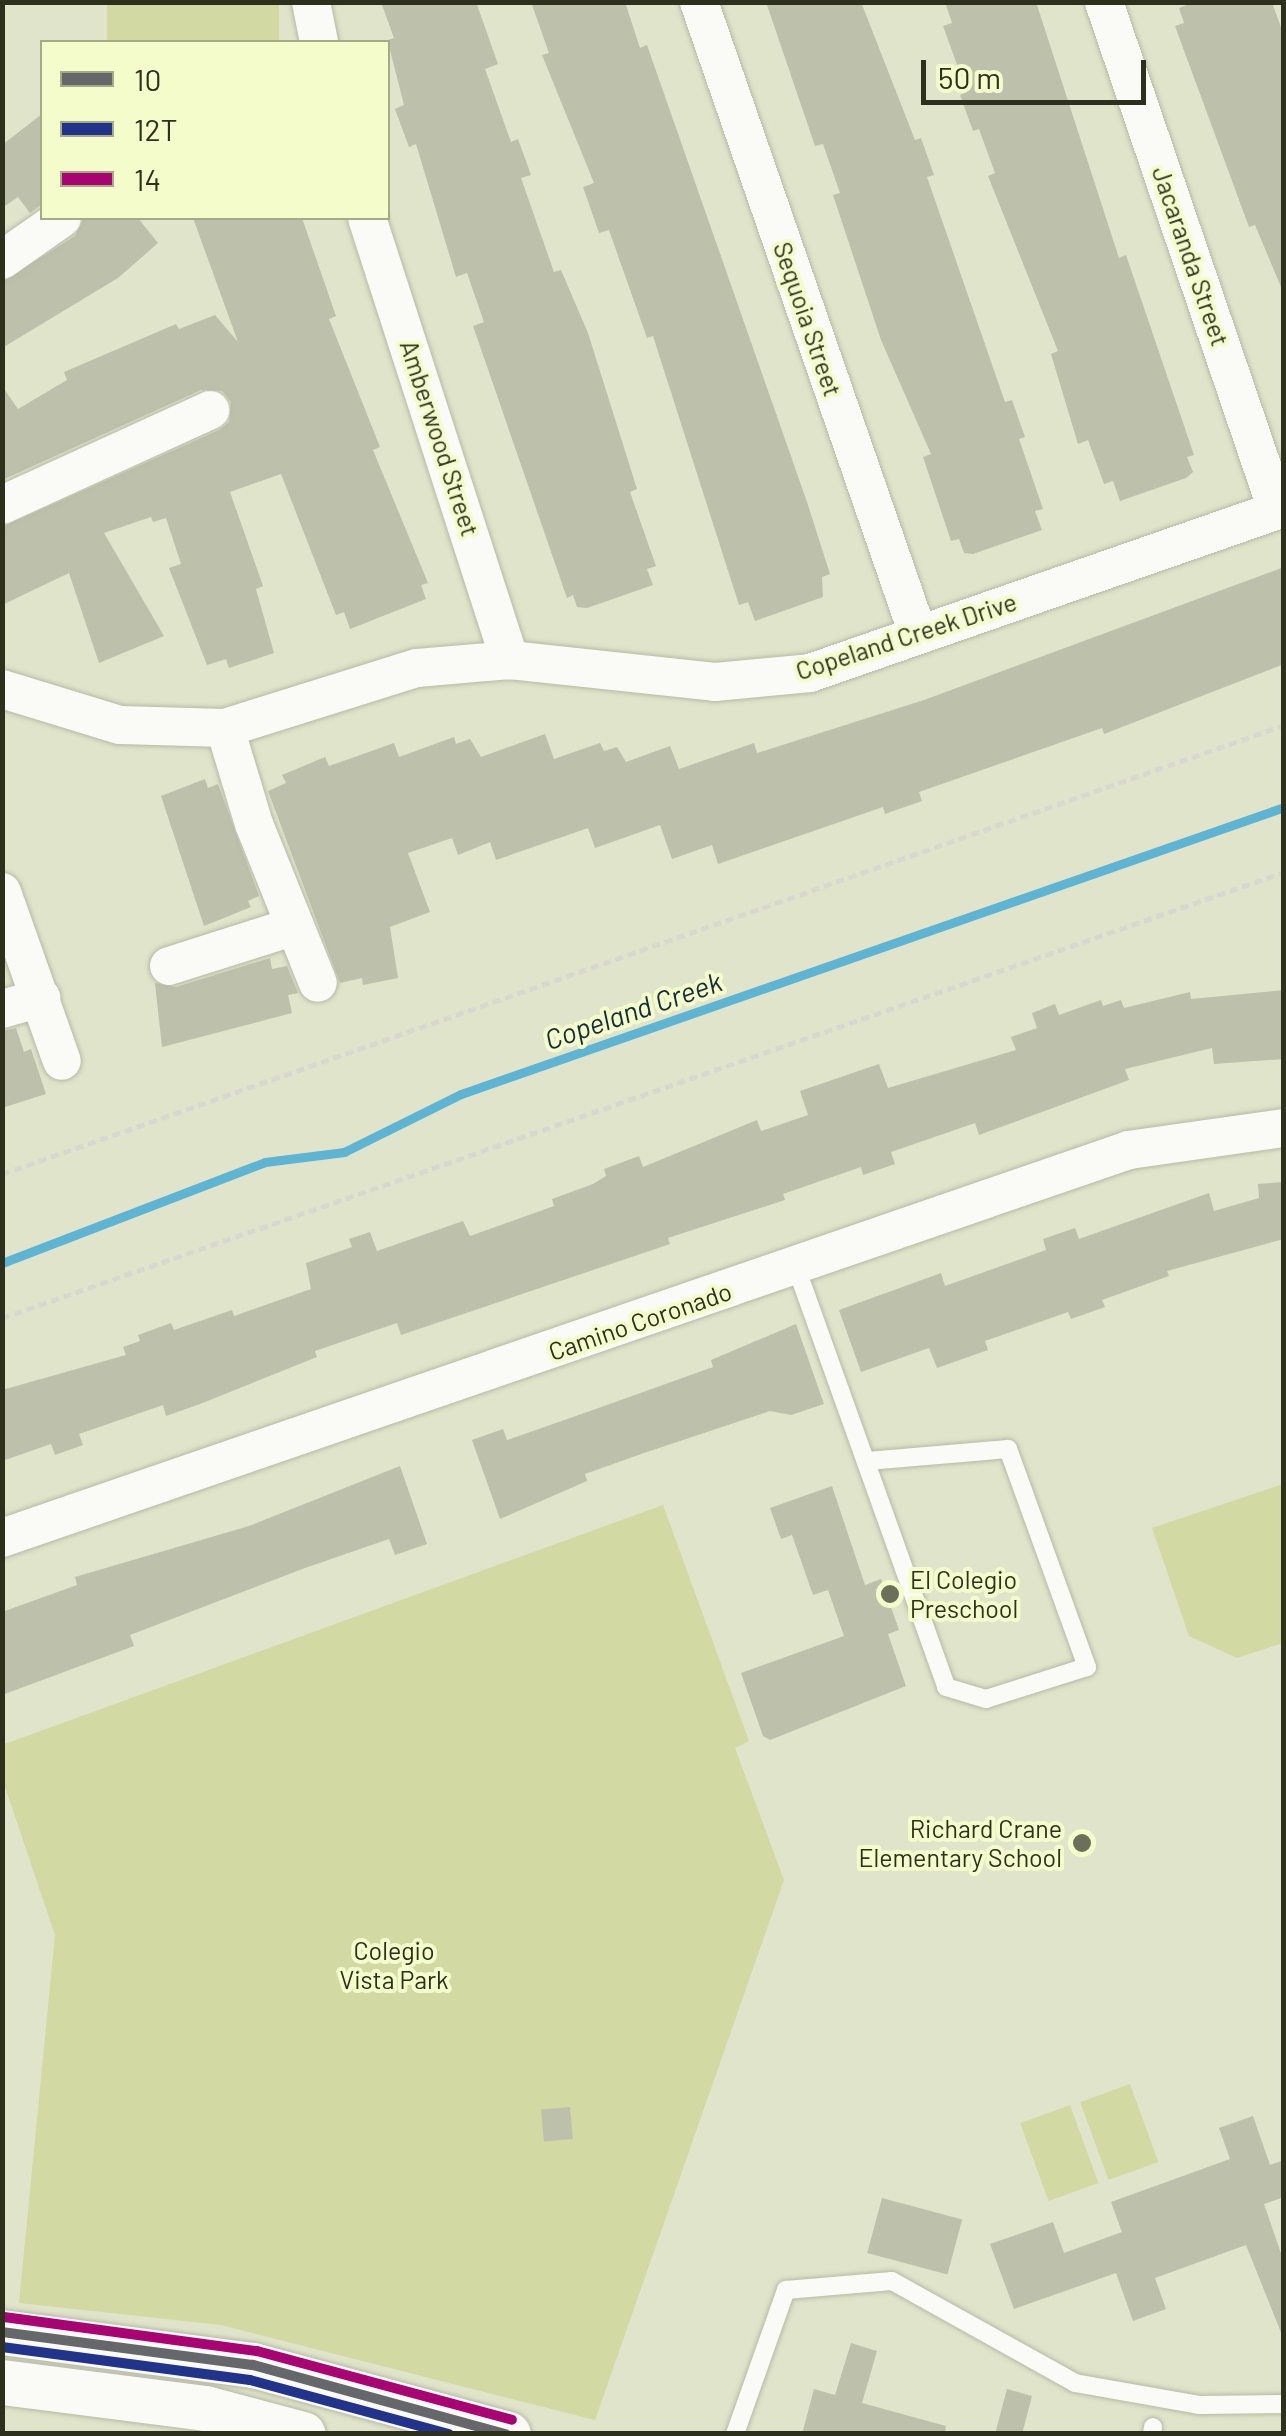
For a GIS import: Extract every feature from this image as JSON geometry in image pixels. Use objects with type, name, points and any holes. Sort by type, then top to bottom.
[{"type":"street","points":[[311,2],[319,40]]},
{"type":"street","name":"Sequoia Street","points":[[699,2],[918,634]]},
{"type":"street","name":"Jacaranda Street","points":[[1104,2],[1280,509]]},
{"type":"street","points":[[2,260],[59,220]]},
{"type":"street","name":"Amberwood Street","points":[[368,220],[510,660]]},
{"type":"street","points":[[2,506],[210,410]]},
{"type":"street","name":"Copeland Creek Drive","points":[[2,689],[120,725],[225,728],[416,668],[510,660],[715,682],[810,673],[1280,509]]},
{"type":"street","points":[[225,728],[318,983]]},
{"type":"street","points":[[2,892],[62,1062]]},
{"type":"street","points":[[169,966],[295,926]]},
{"type":"street","points":[[2,1008],[41,998]]},
{"type":"street","name":"Camino Coronado","points":[[2,1538],[1130,1150],[1284,1128]]},
{"type":"street","points":[[2,2332],[253,2365],[508,2434]]},
{"type":"street","points":[[2,2382],[206,2408],[303,2434]]},
{"type":"lane","points":[[796,1268],[946,1687],[986,1699],[1087,1667],[1008,1449],[868,1461]]},
{"type":"lane","points":[[735,2434],[786,2290],[892,2281],[1075,2383],[1200,2405],[1284,2404]]},
{"type":"path","points":[[2,1174],[1284,725]]},
{"type":"path","points":[[2,1318],[1284,872]]},
{"type":"green space","points":[[107,3],[279,3],[279,40],[107,40]]},
{"type":"green space","points":[[1283,1484],[1283,1643],[1237,1658],[1189,1636],[1152,1528]]},
{"type":"green space","name":"Colegio Vista Park","points":[[663,1505],[749,1741],[735,1748],[784,1880],[595,2420],[221,2325],[19,2303],[55,1935],[3,1781],[2,1745]]},
{"type":"green space","points":[[1130,2084],[1158,2162],[1109,2180],[1080,2102]]},
{"type":"green space","points":[[1070,2105],[1098,2183],[1049,2201],[1020,2123]]},
{"type":"building","points":[[381,2],[476,2],[498,64],[485,69],[511,142],[518,139],[531,175],[521,178],[554,272],[561,270],[588,333],[637,489],[630,492],[656,566],[647,569],[653,585],[587,608],[577,607],[573,595],[567,598],[473,326],[484,322],[467,273],[456,277],[416,144],[409,147],[395,109],[404,105],[388,40],[394,38]]},
{"type":"building","points":[[531,2],[625,2],[640,48],[647,45],[830,574],[822,577],[823,597],[755,621],[748,602],[739,605],[653,336],[647,338],[609,230],[599,233],[583,187],[594,183],[542,55],[549,53]]},
{"type":"building","points":[[766,2],[861,2],[915,140],[921,138],[934,175],[927,177],[1005,402],[1012,400],[1025,437],[1019,439],[1043,509],[1035,511],[1042,530],[973,554],[964,553],[959,539],[951,541],[923,457],[931,454],[881,340],[833,195],[840,193],[823,144],[815,146]]},
{"type":"building","points":[[945,2],[1036,2],[1119,258],[1126,255],[1194,455],[1187,457],[1193,472],[1186,478],[1120,501],[1113,481],[1104,484],[1088,440],[1078,444],[1051,354],[1058,351],[988,176],[995,173],[979,129],[973,131],[960,95],[967,92],[943,26],[952,23]]},
{"type":"building","points":[[1195,2],[1272,2],[1284,36],[1284,294],[1255,225],[1249,227],[1175,26],[1184,23],[1179,8]]},
{"type":"building","points":[[40,116],[40,206],[30,213],[18,197],[2,208],[2,145]]},
{"type":"building","points":[[83,220],[140,220],[158,243],[118,278],[2,348],[2,282],[75,236]]},
{"type":"building","points":[[194,220],[303,220],[336,316],[329,319],[380,447],[373,450],[428,583],[421,585],[426,599],[350,629],[344,612],[336,615],[281,474],[230,492],[263,586],[256,589],[274,653],[229,668],[226,659],[207,665],[169,568],[181,564],[166,518],[153,522],[151,517],[104,533],[164,636],[99,663],[69,573],[2,605],[2,527],[219,430],[229,422],[231,402],[222,391],[201,390],[2,480],[2,386],[18,409],[67,380],[64,372],[176,324],[179,329],[215,315],[238,342]]},
{"type":"building","points":[[1284,567],[1284,664],[1104,734],[1102,728],[919,792],[922,801],[885,814],[883,807],[718,864],[712,845],[672,859],[660,825],[595,848],[588,828],[496,860],[490,842],[458,855],[452,838],[408,853],[430,912],[390,927],[398,978],[363,985],[362,978],[340,983],[268,791],[286,783],[282,775],[325,757],[329,766],[394,743],[399,757],[454,737],[456,744],[470,739],[481,757],[545,734],[554,759],[600,743],[604,751],[617,747],[626,762],[670,746],[679,769],[754,743],[757,753],[924,700]]},
{"type":"building","points":[[205,779],[208,788],[218,784],[259,896],[248,901],[251,907],[204,926],[161,796]]},
{"type":"building","points":[[270,958],[272,969],[287,966],[298,993],[288,995],[292,1013],[162,1047],[155,983],[176,987]]},
{"type":"building","points":[[1284,990],[1284,1059],[1214,1064],[1212,1048],[1125,1069],[1129,1080],[979,1135],[975,1123],[891,1152],[895,1164],[863,1175],[861,1167],[783,1194],[785,1200],[668,1238],[670,1244],[401,1335],[397,1323],[315,1351],[317,1357],[166,1416],[163,1405],[79,1434],[83,1445],[55,1455],[51,1444],[2,1461],[2,1390],[126,1355],[123,1347],[140,1341],[138,1335],[171,1323],[174,1330],[232,1310],[234,1316],[311,1289],[306,1263],[352,1247],[349,1239],[370,1232],[377,1251],[463,1221],[470,1236],[554,1206],[552,1199],[593,1184],[606,1176],[604,1169],[639,1156],[643,1167],[757,1120],[761,1131],[808,1115],[800,1091],[879,1064],[888,1088],[1016,1050],[1011,1037],[1037,1028],[1032,1013],[1055,1004],[1059,1015],[1101,1000],[1103,1006],[1121,1000],[1124,1008],[1190,992],[1191,999]]},
{"type":"building","points":[[16,1028],[24,1052],[31,1049],[46,1094],[2,1108],[2,1031]]},
{"type":"building","points":[[1284,1182],[1284,1239],[1167,1271],[1169,1276],[1102,1300],[1105,1307],[1071,1319],[1068,1312],[985,1341],[988,1350],[937,1368],[929,1348],[861,1372],[839,1310],[941,1273],[945,1286],[1046,1250],[1043,1239],[1075,1228],[1079,1239],[1209,1193],[1214,1211],[1259,1198],[1258,1184]]},
{"type":"building","points":[[796,1324],[824,1404],[791,1415],[770,1411],[644,1453],[585,1474],[587,1481],[500,1519],[472,1440],[503,1429],[507,1440],[593,1410],[713,1367],[711,1360]]},
{"type":"building","points":[[400,1466],[427,1544],[395,1555],[389,1539],[305,1568],[130,1635],[134,1646],[2,1695],[2,1612],[77,1585],[75,1577],[249,1526]]},
{"type":"building","points":[[832,1486],[865,1585],[881,1579],[899,1630],[888,1634],[906,1686],[770,1740],[763,1736],[741,1673],[844,1636],[828,1590],[813,1595],[792,1535],[781,1539],[770,1508]]},
{"type":"building","points":[[570,2107],[573,2139],[544,2141],[541,2110]]},
{"type":"building","points":[[1253,2116],[1270,2165],[1284,2160],[1284,2197],[1264,2204],[1284,2262],[1284,2340],[1246,2245],[1155,2278],[1166,2309],[1133,2321],[1116,2273],[1014,2309],[990,2244],[1053,2222],[1064,2253],[1122,2232],[1111,2202],[1230,2159],[1219,2128]]},
{"type":"building","points":[[882,2198],[962,2219],[947,2275],[867,2253]]},
{"type":"building","points":[[851,2343],[877,2351],[862,2403],[946,2426],[945,2434],[802,2434],[814,2389],[835,2395]]},
{"type":"building","points":[[1007,2389],[1032,2396],[1022,2434],[995,2434]]},
{"type":"waterway","name":"Copeland Creek","points":[[2,1263],[265,1162],[344,1152],[461,1094],[1284,807]]},
{"type":"transit line","name":"14","points":[[4,2317],[257,2351],[512,2420]]},
{"type":"transit line","name":"10","points":[[2,2332],[253,2365],[506,2434]]},
{"type":"transit line","name":"12T","points":[[2,2347],[250,2380],[449,2434]]},
{"type":"place","name":"El Colegio Preschool","points":[[890,1594]]},
{"type":"place","name":"Richard Crane Elementary School","points":[[1082,1843]]}]
